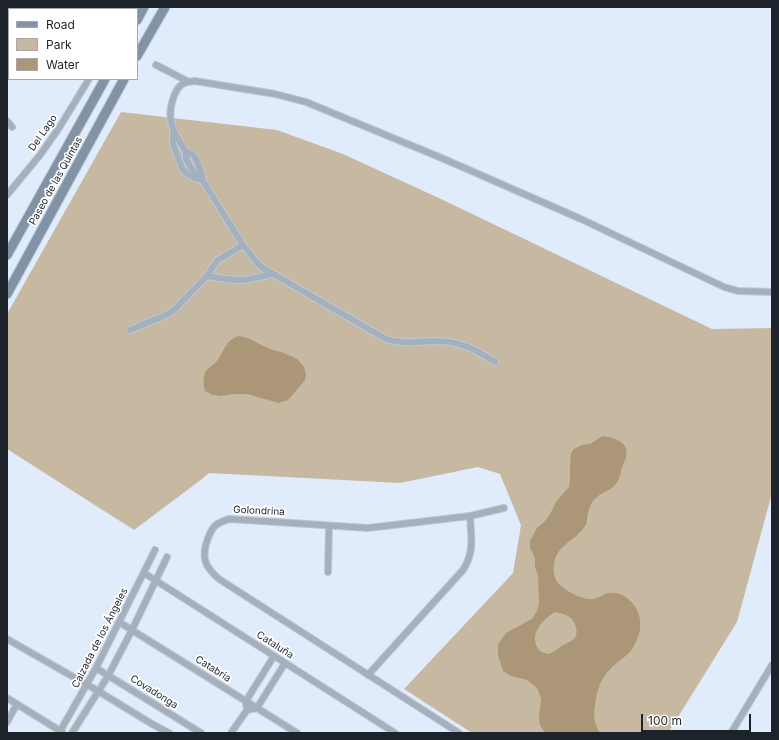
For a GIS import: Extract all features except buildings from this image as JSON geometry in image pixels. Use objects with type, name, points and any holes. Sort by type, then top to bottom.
[{"type":"main road","points":[[138,18],[144,7]]},
{"type":"main road","points":[[138,54],[165,7]]},
{"type":"main road","name":"Paseo de las Quintas","points":[[7,255],[104,80]]},
{"type":"main road","name":"Paseo de las Quintas","points":[[7,294],[123,80]]},
{"type":"street","points":[[156,65],[187,81],[275,94],[306,102],[444,159],[574,216],[724,287],[738,291],[772,292]]},
{"type":"street","name":"Del Lago","points":[[7,195],[40,155],[59,128],[88,80]]},
{"type":"street","points":[[187,81],[180,85],[175,92],[170,112],[170,122],[186,151],[192,154],[201,170],[203,181],[243,245],[258,263],[272,274],[386,339],[401,343],[437,341],[452,342],[465,345],[480,352],[495,362]]},
{"type":"street","points":[[7,121],[12,126]]},
{"type":"street","points":[[174,131],[173,144],[182,168],[187,174],[203,181]]},
{"type":"street","points":[[130,330],[168,314],[208,276],[218,260],[243,245]]},
{"type":"street","points":[[208,276],[240,280],[272,274]]},
{"type":"street","name":"Golondrina","points":[[459,733],[219,579],[210,572],[205,560],[204,548],[210,532],[216,524],[230,519],[368,528],[470,516],[504,508]]},
{"type":"street","points":[[368,675],[464,570],[469,559],[472,546],[470,516]]},
{"type":"street","points":[[328,572],[329,526]]},
{"type":"street","name":"Calzada de los Ángeles","points":[[61,732],[96,668],[155,550]]},
{"type":"street","points":[[72,733],[108,676],[167,557]]},
{"type":"street","name":"Cataluña","points":[[144,573],[395,733]]},
{"type":"street","name":"Catabria","points":[[119,622],[294,732]]},
{"type":"street","points":[[7,639],[169,733]]},
{"type":"street","points":[[231,733],[247,710],[246,701],[274,656]]},
{"type":"street","points":[[247,710],[257,708],[286,663]]},
{"type":"street","points":[[731,733],[772,665]]},
{"type":"street","name":"Covadonga","points":[[96,668],[201,733]]},
{"type":"street","points":[[7,698],[61,732]]},
{"type":"street","points":[[7,722],[17,704]]},
{"type":"green space","points":[[121,112],[277,130],[343,154],[441,199],[712,329],[772,328],[772,493],[737,622],[668,733],[472,733],[404,689],[513,573],[521,525],[500,474],[478,467],[400,483],[209,473],[134,530],[7,449],[7,314]]},
{"type":"water","points":[[239,336],[250,339],[263,346],[297,359],[304,367],[306,374],[305,380],[288,400],[279,403],[247,394],[220,396],[213,395],[205,391],[205,372],[217,361],[228,343]]},
{"type":"water","points":[[603,436],[612,438],[624,444],[627,452],[626,457],[617,483],[593,501],[589,509],[587,522],[582,531],[565,545],[557,554],[554,564],[554,575],[562,587],[582,598],[594,599],[609,593],[622,595],[637,609],[640,629],[639,635],[631,651],[610,669],[604,676],[600,685],[595,704],[594,719],[600,733],[545,733],[540,725],[539,718],[541,699],[538,690],[527,680],[511,676],[503,671],[498,655],[498,645],[506,633],[532,619],[537,611],[539,604],[538,576],[535,567],[535,558],[530,548],[530,541],[537,528],[546,520],[556,502],[569,487],[571,453],[574,449],[582,445],[590,444]],"holes":[[[555,612],[566,615],[572,619],[576,626],[577,632],[576,637],[573,640],[547,654],[541,652],[538,648],[535,642],[535,637],[536,632],[542,622]]]}]
